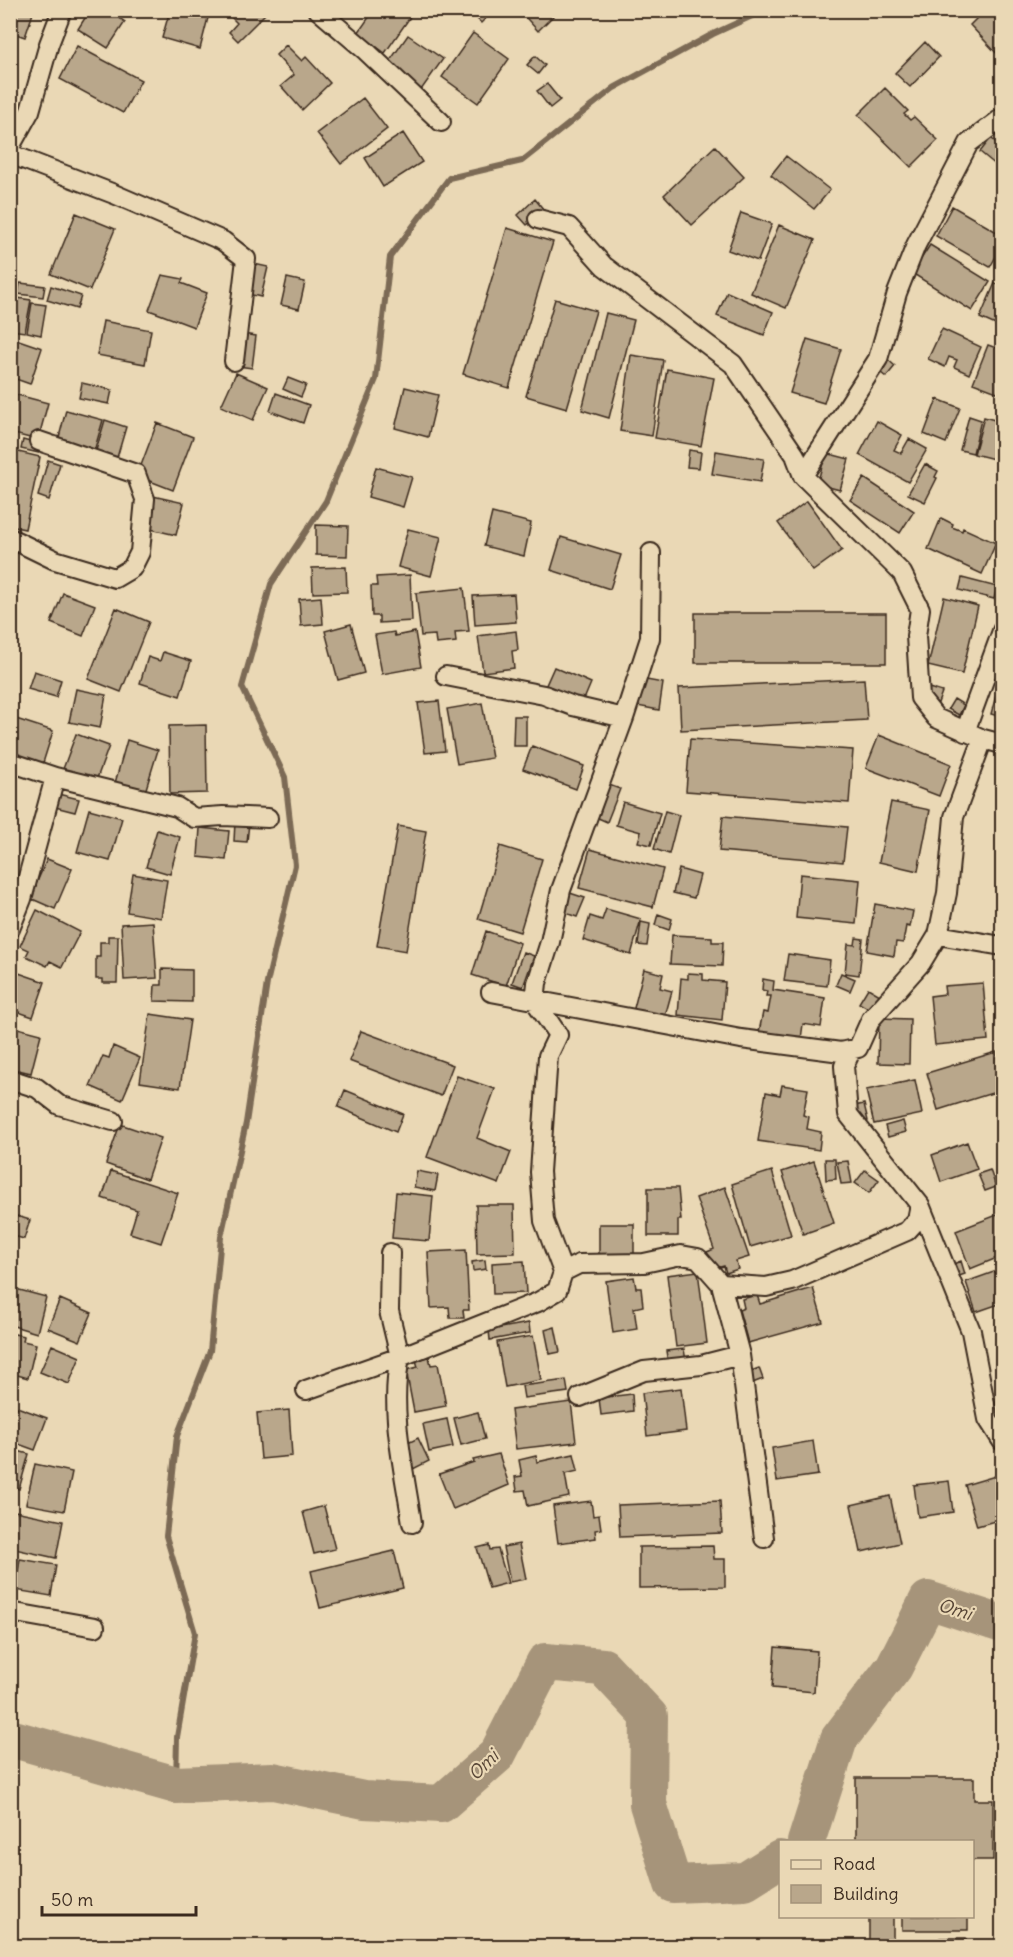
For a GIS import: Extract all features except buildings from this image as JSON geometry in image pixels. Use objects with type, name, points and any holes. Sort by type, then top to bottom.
[{"type":"street","points":[[10,147],[30,111],[49,44],[62,10]]},
{"type":"street","points":[[318,10],[366,51],[441,123]]},
{"type":"street","points":[[803,476],[878,359],[897,293],[916,245],[969,143],[1002,118]]},
{"type":"street","points":[[10,154],[223,241],[246,259],[234,361]]},
{"type":"street","points":[[538,219],[569,227],[604,266],[733,364],[795,455],[803,476],[902,573],[920,609],[915,636],[920,698],[936,718],[965,732],[1002,744]]},
{"type":"street","points":[[10,538],[55,560],[115,578],[132,568],[140,552],[145,499],[136,474],[39,441]]},
{"type":"street","points":[[306,1390],[400,1357],[538,1302],[557,1291],[563,1272],[544,1221],[540,1172],[548,1056],[558,1035],[535,1001],[537,983],[561,890],[624,718],[650,638],[651,553]]},
{"type":"street","points":[[965,732],[1002,631]]},
{"type":"street","points":[[446,676],[544,694],[573,706],[624,718]]},
{"type":"street","points":[[491,992],[741,1039],[851,1051],[858,1048],[871,1019],[921,963],[938,935],[947,893],[954,817],[983,739]]},
{"type":"street","points":[[10,762],[55,777],[177,807],[194,818],[224,816],[268,818]]},
{"type":"street","points":[[10,929],[22,899],[55,777]]},
{"type":"street","points":[[938,935],[1002,946]]},
{"type":"street","points":[[851,1051],[844,1066],[848,1113],[920,1205],[970,1331],[988,1419],[1002,1441]]},
{"type":"street","points":[[10,1079],[37,1088],[58,1105],[113,1121]]},
{"type":"street","points":[[721,1284],[766,1287],[792,1281],[907,1231],[917,1220],[920,1205]]},
{"type":"street","points":[[390,1253],[389,1311],[400,1357],[396,1374],[396,1412],[412,1523]]},
{"type":"street","points":[[563,1272],[579,1264],[644,1263],[681,1255],[698,1258],[721,1284],[740,1355],[764,1538]]},
{"type":"street","points":[[580,1397],[645,1371],[701,1365],[740,1355]]},
{"type":"street","points":[[10,1612],[95,1628]]},
{"type":"waterway","points":[[176,1785],[177,1737],[195,1633],[166,1536],[177,1436],[210,1351],[221,1237],[246,1123],[267,983],[295,865],[285,777],[242,687],[271,584],[326,501],[376,379],[390,257],[449,178],[522,161],[614,88],[713,34],[765,10]]},
{"type":"waterway","name":"Omi","points":[[807,1840],[839,1739],[894,1667],[928,1600],[1002,1624]]},
{"type":"waterway","name":"Omi","points":[[10,1738],[176,1785],[273,1781],[364,1800],[441,1804],[497,1755],[545,1662],[603,1667],[649,1716],[648,1804],[673,1884],[745,1881],[779,1860]]}]
